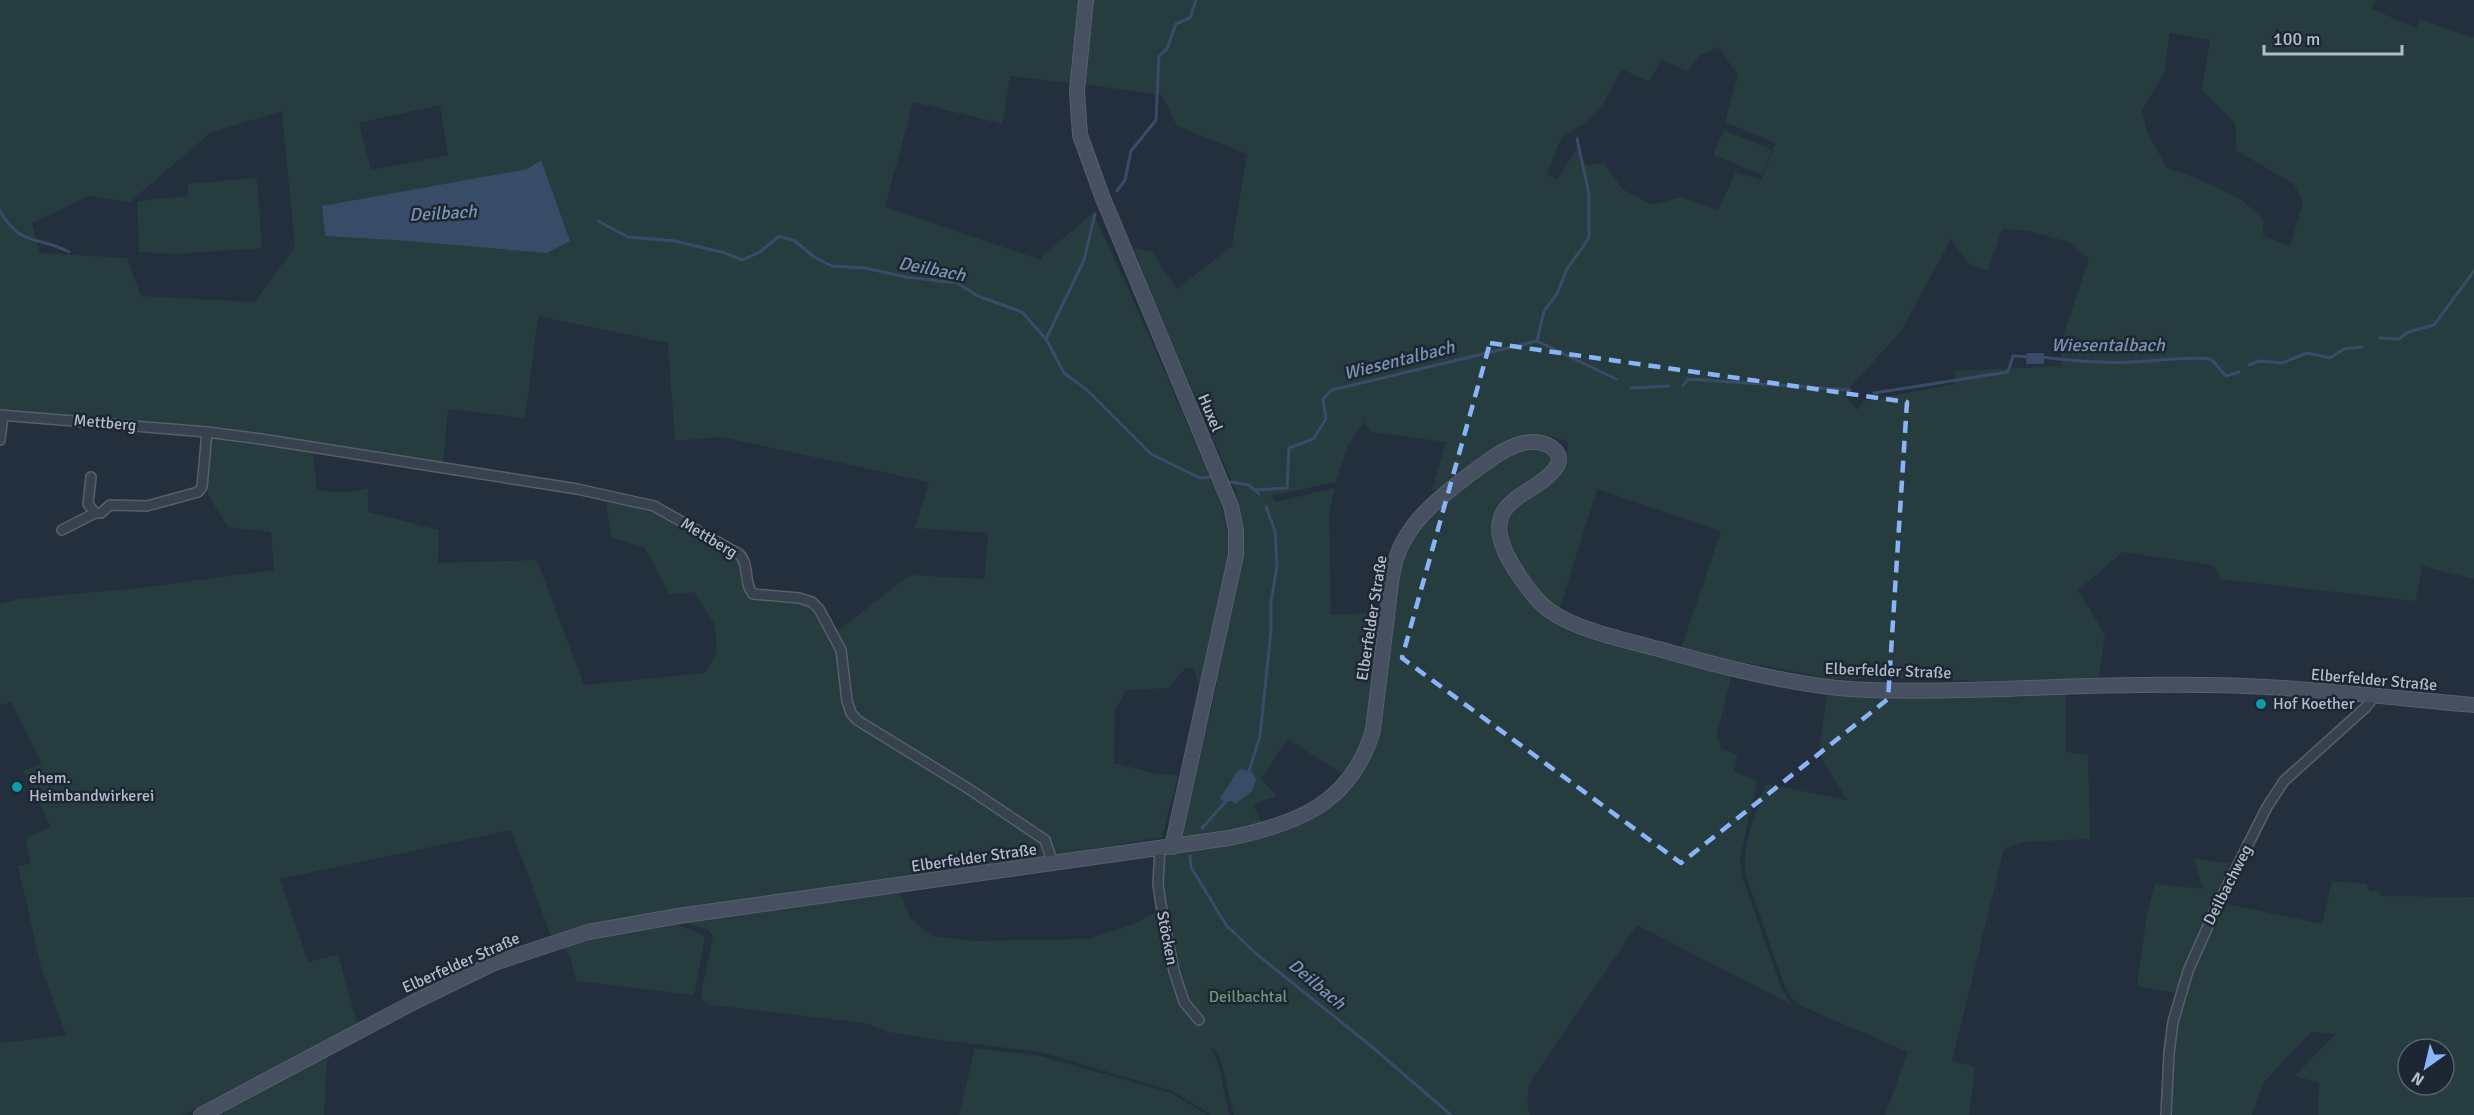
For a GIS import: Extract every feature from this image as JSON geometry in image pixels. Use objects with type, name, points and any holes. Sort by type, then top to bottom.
[{"type":"main road","name":"Huxel","points":[[1086,0],[1077,91],[1080,135],[1101,196],[1231,506],[1236,530],[1236,555],[1166,848]]},
{"type":"main road","name":"Elberfelder Straße","points":[[201,1115],[414,1002],[494,963],[588,932],[690,915],[1238,836],[1286,824],[1314,810],[1339,792],[1357,770],[1367,752],[1373,730],[1392,577],[1401,545],[1420,517],[1444,494],[1501,453],[1525,443],[1538,442],[1550,445],[1557,451],[1558,466],[1550,474],[1519,494],[1502,515],[1499,525],[1504,551],[1523,583],[1552,612],[1567,620],[1626,640],[1762,675],[1834,687],[1962,690],[2111,685],[2208,685],[2474,705]]},
{"type":"street","name":"Mettberg","points":[[0,440],[1,415],[207,432],[303,444],[577,489],[661,509],[739,554],[744,559],[749,590],[753,594],[799,598],[812,602],[819,609],[841,650],[850,713],[857,720],[969,789],[1045,840],[1053,864]]},
{"type":"street","points":[[62,530],[95,513],[106,510],[110,505],[147,506],[198,492],[202,487],[207,432]]},
{"type":"street","points":[[91,477],[88,504],[95,513]]},
{"type":"street","name":"Deilbachweg","points":[[2166,1115],[2169,1053],[2174,1022],[2188,971],[2216,908],[2267,807],[2284,781],[2365,708],[2374,696]]},
{"type":"street","name":"Stöcken","points":[[1166,848],[1158,884],[1161,905],[1174,971],[1184,1002],[1198,1020]]},
{"type":"highlighted area","points":[[1490,343],[1907,402],[1888,699],[1681,863],[1402,658]]},
{"type":"green space","points":[[0,0],[1081,0],[1073,83],[1010,76],[1002,124],[913,102],[885,207],[1041,260],[1042,256],[1093,213],[1219,498],[1229,550],[1227,584],[1200,692],[1194,668],[1186,667],[1169,688],[1126,690],[1115,711],[1114,763],[1158,774],[1178,775],[1162,837],[1054,856],[1047,838],[852,712],[836,632],[910,575],[984,579],[988,533],[915,528],[929,482],[721,437],[675,441],[668,343],[538,316],[525,418],[448,409],[443,462],[211,428],[0,411]],"holes":[[[440,105],[448,155],[371,170],[359,123]],[[282,111],[295,247],[254,302],[141,296],[127,258],[40,253],[32,223],[89,196],[130,202],[210,133]],[[540,160],[569,241],[408,241],[325,236],[323,206],[527,169]]]},
{"type":"green space","points":[[1093,0],[2375,0],[2372,9],[2416,28],[2420,19],[2472,38],[2474,36],[2474,579],[2422,566],[2416,601],[2220,579],[2212,565],[2123,552],[2078,590],[2105,635],[2099,677],[2000,682],[1916,678],[1836,679],[1680,651],[1721,531],[1597,489],[1559,611],[1527,579],[1504,537],[1507,514],[1561,470],[1566,461],[1568,442],[1547,435],[1536,435],[1443,488],[1432,490],[1446,442],[1371,432],[1364,422],[1347,447],[1336,482],[1270,496],[1276,502],[1335,488],[1329,514],[1331,615],[1382,612],[1366,746],[1347,777],[1288,739],[1261,779],[1277,796],[1253,804],[1263,826],[1230,833],[1184,837],[1182,829],[1212,708],[1245,536],[1236,491],[1152,297],[1134,248],[1152,252],[1177,289],[1232,246],[1247,154],[1177,126],[1162,95],[1082,84]],"holes":[[[2170,33],[2210,40],[2202,90],[2235,123],[2237,151],[2294,184],[2303,203],[2290,246],[2263,235],[2263,219],[2242,200],[2204,181],[2167,168],[2147,132],[2142,110],[2164,73]],[[1718,47],[1738,75],[1725,122],[1776,143],[1761,180],[1736,172],[1718,210],[1681,197],[1652,205],[1622,189],[1605,164],[1586,165],[1576,149],[1557,180],[1547,174],[1561,138],[1582,125],[1603,104],[1622,69],[1649,82],[1661,60],[1687,71],[1700,55]],[[2002,229],[2030,231],[2068,242],[2089,259],[2064,333],[2061,366],[1954,371],[1955,384],[1863,401],[1857,410],[1844,394],[1901,331],[1951,239],[1969,264],[1988,271]]]},
{"type":"green space","points":[[1724,130],[1772,150],[1762,175],[1713,155]]},
{"type":"green space","points":[[257,178],[262,248],[173,254],[139,252],[137,201],[188,196],[188,184]]},
{"type":"green space","points":[[204,436],[313,451],[317,490],[346,493],[368,488],[368,512],[439,530],[438,563],[537,560],[584,685],[704,673],[717,654],[715,625],[694,592],[669,594],[645,548],[611,537],[606,500],[658,510],[736,555],[742,562],[746,589],[810,605],[820,615],[834,640],[842,670],[849,714],[1043,841],[1049,860],[552,938],[511,830],[280,879],[308,962],[338,955],[358,1026],[182,1115],[0,1115],[0,1043],[66,1035],[41,967],[18,866],[31,863],[25,838],[51,827],[23,771],[42,764],[11,702],[0,705],[0,604],[19,599],[139,588],[274,570],[271,532],[228,527],[208,495]]},
{"type":"green space","name":"Deilbachtal","points":[[1531,447],[1548,452],[1552,456],[1551,462],[1539,479],[1496,518],[1536,604],[1732,674],[1717,734],[1721,748],[1738,755],[1734,771],[1757,781],[1740,859],[1742,876],[1782,990],[1792,1005],[1637,925],[1529,1084],[1527,1104],[1530,1115],[1234,1115],[1221,1061],[1215,1049],[1211,1048],[1218,1063],[1229,1115],[1212,1115],[1173,1091],[1041,1052],[918,1037],[889,1032],[865,1023],[711,1005],[702,1000],[701,995],[713,937],[709,930],[683,921],[899,890],[910,918],[932,936],[974,941],[1088,939],[1134,924],[1160,910],[1156,866],[1165,859],[1166,854],[1203,847],[1338,799],[1370,761],[1379,733],[1399,560],[1422,526],[1456,491],[1494,463]]},
{"type":"green space","points":[[1827,691],[2066,691],[2066,752],[2088,755],[2090,839],[2023,842],[2004,849],[1952,1061],[1975,1067],[1969,1115],[1885,1115],[1908,1052],[1801,1006],[1793,999],[1785,987],[1746,876],[1747,842],[1766,784],[1847,800],[1819,754]]},
{"type":"green space","points":[[2194,859],[2230,863],[2175,993],[2137,986],[2147,914],[2155,884],[2203,889]]},
{"type":"green space","points":[[2332,881],[2366,884],[2370,892],[2378,890],[2381,896],[2474,897],[2474,1115],[2318,1115],[2319,1083],[2295,1076],[2335,1034],[2311,1032],[2263,1083],[2252,1115],[2170,1115],[2173,1060],[2182,1006],[2196,961],[2223,903],[2322,924]]},
{"type":"green space","points":[[675,922],[705,937],[694,995],[576,981],[569,954],[560,946],[603,934]]},
{"type":"green space","points":[[975,1048],[1040,1056],[1171,1093],[1207,1115],[959,1115]]},
{"type":"green space","points":[[327,1057],[324,1115],[215,1115],[228,1108]]},
{"type":"water","points":[[541,160],[570,241],[547,253],[325,236],[322,206],[527,169]]},
{"type":"water","points":[[2027,353],[2044,353],[2044,364],[2026,364]]},
{"type":"water","points":[[1242,769],[1252,772],[1256,779],[1252,791],[1235,804],[1232,801],[1223,801],[1220,798],[1237,772]]},
{"type":"waterway","points":[[1117,191],[1125,180],[1131,151],[1156,120],[1159,56],[1167,49],[1176,24],[1190,18],[1196,0]]},
{"type":"waterway","points":[[1537,341],[1544,311],[1557,294],[1567,269],[1589,238],[1589,194],[1577,139]]},
{"type":"waterway","name":"Deilbach","points":[[0,211],[8,223],[23,236],[69,252]]},
{"type":"waterway","points":[[1046,339],[1084,260],[1095,214]]},
{"type":"waterway","name":"Deilbach","points":[[598,221],[628,237],[675,241],[725,253],[742,260],[760,252],[779,236],[795,241],[814,257],[832,266],[865,268],[906,277],[957,283],[978,296],[1022,312],[1046,339],[1064,373],[1087,390],[1151,454],[1200,478],[1210,477]]},
{"type":"waterway","name":"Wiesentalbach","points":[[2380,338],[2399,339],[2408,332],[2434,325],[2474,271]]},
{"type":"waterway","name":"Wiesentalbach","points":[[1254,490],[1287,488],[1289,448],[1313,439],[1326,419],[1323,399],[1332,390],[1537,341],[1616,379]]},
{"type":"waterway","name":"Wiesentalbach","points":[[2249,365],[2259,361],[2282,363],[2307,353],[2330,358],[2344,349],[2362,347]]},
{"type":"waterway","name":"Wiesentalbach","points":[[1874,393],[2008,372],[2013,356],[2031,357]]},
{"type":"waterway","name":"Wiesentalbach","points":[[2040,357],[2109,362],[2201,358],[2211,359],[2226,376],[2239,372]]},
{"type":"waterway","name":"Wiesentalbach","points":[[1683,386],[1688,379],[1850,390]]},
{"type":"waterway","name":"Wiesentalbach","points":[[1631,388],[1669,386]]},
{"type":"waterway","name":"Deilbach","points":[[1231,482],[1249,485],[1259,494]]},
{"type":"waterway","name":"Deilbach","points":[[1248,774],[1260,736],[1271,631],[1271,602],[1277,565],[1275,531],[1266,507]]},
{"type":"waterway","name":"Deilbach","points":[[1202,828],[1229,798]]},
{"type":"waterway","name":"Deilbach","points":[[1190,856],[1191,867],[1226,925],[1254,952],[1371,1046],[1451,1115]]},
{"type":"place","name":"Hof Koether","points":[[2261,704]]},
{"type":"place","name":"ehem. Heimbandwirkerei","points":[[17,787]]}]
